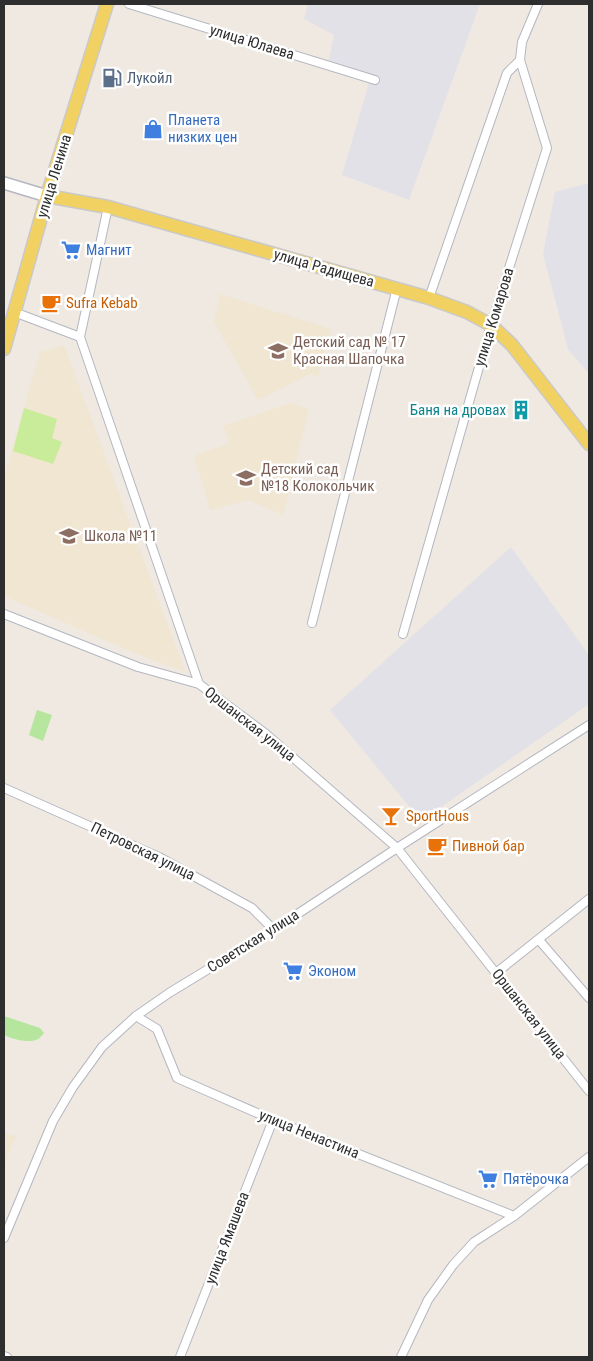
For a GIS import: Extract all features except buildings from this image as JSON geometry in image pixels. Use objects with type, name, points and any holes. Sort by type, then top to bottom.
[{"type":"main road","name":"улица Ленина","points":[[4,349],[48,196],[107,4]]},
{"type":"main road","name":"улица Радищева","points":[[48,196],[108,207],[397,288],[467,312],[491,325],[512,345],[589,444]]},
{"type":"street","name":"улица Юлаева","points":[[129,4],[375,80]]},
{"type":"street","name":"улица Комарова","points":[[402,634],[491,325],[547,148],[520,60],[522,42],[538,4]]},
{"type":"street","points":[[429,298],[507,73],[520,60]]},
{"type":"street","name":"улица Радищева","points":[[4,183],[48,196]]},
{"type":"street","points":[[14,312],[80,337],[108,207]]},
{"type":"street","points":[[312,623],[397,288]]},
{"type":"street","name":"Оршанская улица","points":[[80,337],[198,684],[266,734],[397,848],[589,1091]]},
{"type":"street","points":[[4,614],[138,667],[198,684]]},
{"type":"street","name":"Советская улица","points":[[4,1238],[53,1121],[73,1087],[102,1048],[136,1016],[589,724]]},
{"type":"street","name":"Петровская улица","points":[[4,788],[159,856],[252,908],[273,929]]},
{"type":"street","points":[[496,973],[589,899]]},
{"type":"street","points":[[539,940],[589,998]]},
{"type":"street","name":"улица Ненастина","points":[[136,1016],[157,1029],[177,1078],[273,1120],[514,1216]]},
{"type":"street","name":"улица Ямашева","points":[[180,1357],[273,1120]]},
{"type":"street","points":[[401,1357],[428,1300],[453,1265],[474,1242],[514,1216],[589,1157]]},
{"type":"shaded area","points":[[308,4],[480,4],[409,200],[342,175],[370,80],[327,68],[334,35],[304,19]]},
{"type":"shaded area","points":[[589,183],[589,374],[568,349],[543,254],[555,192]]},
{"type":"shaded area","name":"Детский сад № 17 Красная Шапочка","points":[[220,294],[331,329],[318,377],[310,374],[258,400],[214,322]]},
{"type":"shaded area","name":"Школа №11","points":[[64,345],[185,672],[125,649],[4,596],[4,477],[40,352]]},
{"type":"shaded area","name":"Детский сад №18 Колокольчик","points":[[290,403],[309,409],[283,515],[248,500],[210,510],[194,456],[229,443],[223,426]]},
{"type":"shaded area","points":[[511,547],[589,655],[589,704],[421,821],[330,710]]},
{"type":"shaded area","points":[[4,1133],[16,1136],[4,1166]]},
{"type":"green space","points":[[24,408],[57,419],[52,438],[62,442],[53,464],[13,451]]},
{"type":"green space","points":[[37,710],[52,715],[43,741],[29,735]]},
{"type":"green space","points":[[4,1016],[40,1028],[44,1033],[38,1039],[30,1041],[7,1037],[4,1035]]},
{"type":"place","name":"Лукойл","points":[[112,78]]},
{"type":"place","name":"Планета низких цен","points":[[153,129]]},
{"type":"place","name":"Магнит","points":[[71,250]]},
{"type":"place","name":"Sufra Kebab","points":[[51,303]]},
{"type":"place","name":"Детский сад № 17 Красная Шапочка","points":[[278,351]]},
{"type":"place","name":"Баня на дровах","points":[[521,410]]},
{"type":"place","name":"Детский сад №18 Колокольчик","points":[[246,478]]},
{"type":"place","name":"Школа №11","points":[[69,536]]},
{"type":"place","name":"SportHous","points":[[391,816]]},
{"type":"place","name":"Пивной бар","points":[[437,846]]},
{"type":"place","name":"Эконом","points":[[293,971]]},
{"type":"place","name":"Пятёрочка","points":[[488,1179]]}]
